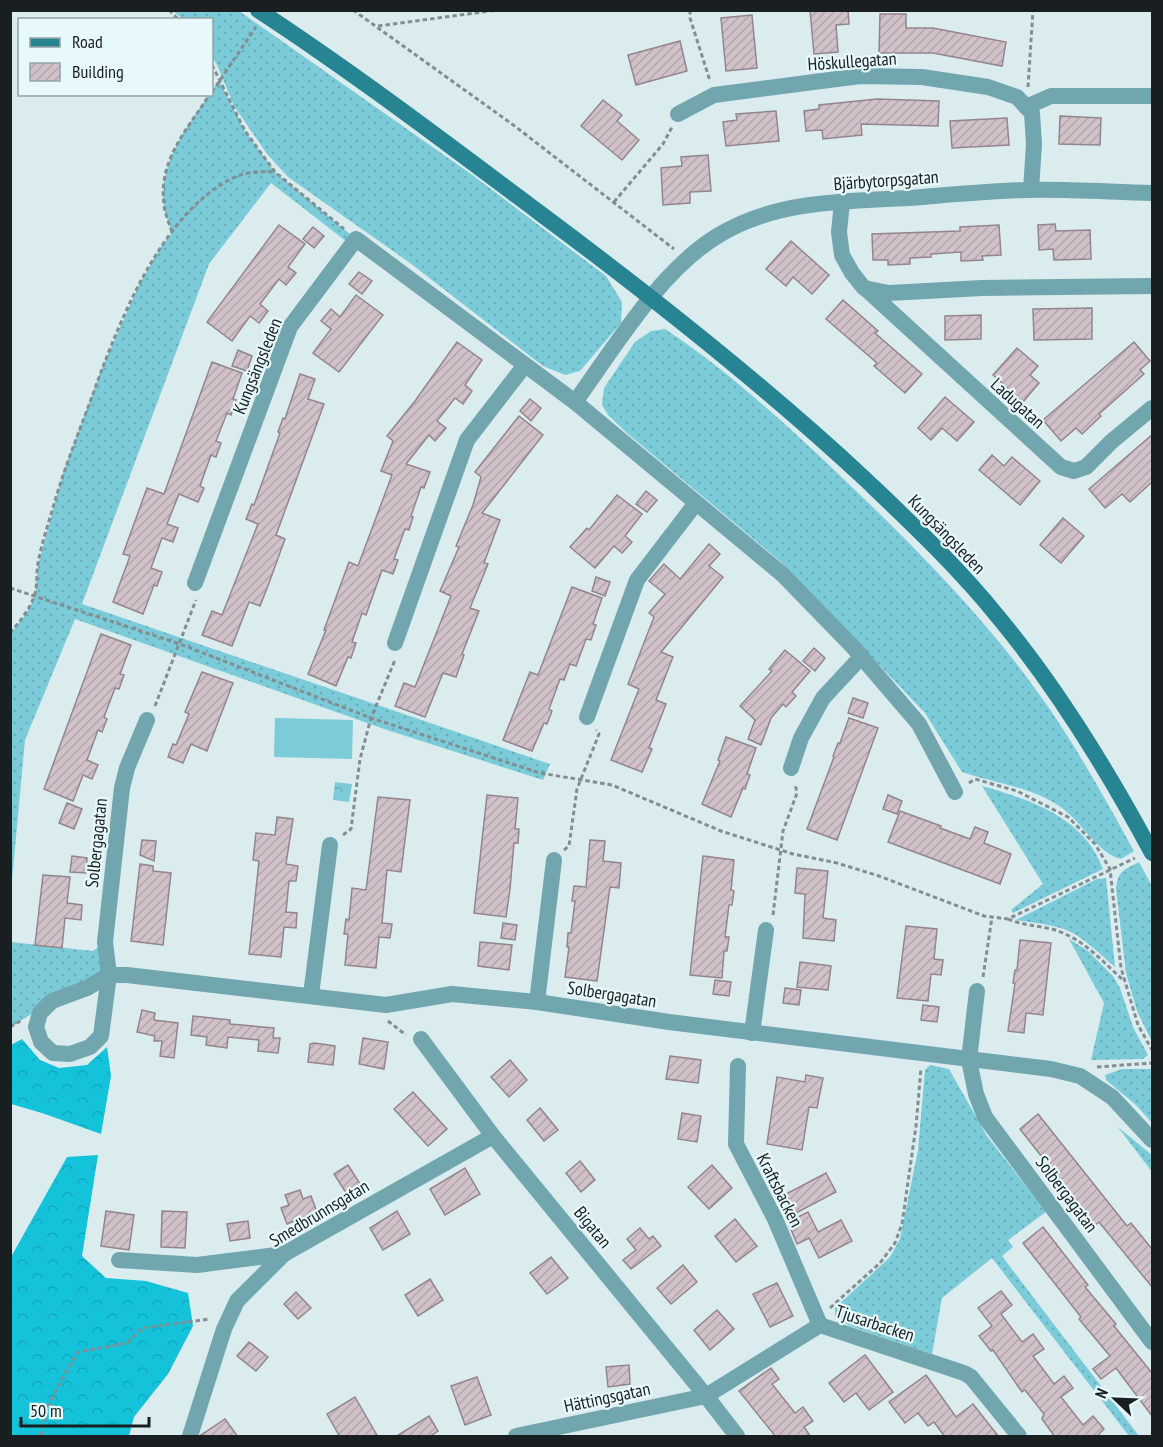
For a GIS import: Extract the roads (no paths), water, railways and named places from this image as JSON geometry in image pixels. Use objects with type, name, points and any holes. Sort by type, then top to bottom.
[{"type":"main road","name":"Kungsängsleden","points":[[257,19],[449,145],[651,297],[824,441],[916,527],[999,618],[1068,712],[1130,811],[1152,853]]},
{"type":"street","name":"Höskullegatan","points":[[678,114],[714,94],[860,76],[922,77],[988,87],[1017,97],[1026,107]]},
{"type":"street","points":[[1031,190],[1033,123],[1032,113],[1026,107],[1051,96],[1152,96]]},
{"type":"street","name":"Bjärbytorpsgatan","points":[[651,297],[687,260],[718,235],[753,219],[787,210],[842,202],[1031,190],[1152,193]]},
{"type":"street","name":"Ladugatan","points":[[842,202],[840,232],[842,255],[864,288],[1061,467],[1074,471],[1086,466],[1152,408]]},
{"type":"street","name":"Kungsängsleden","points":[[195,583],[290,327],[356,239],[525,365]]},
{"type":"street","points":[[864,288],[889,293],[982,288],[1152,286]]},
{"type":"street","points":[[575,402],[651,297]]},
{"type":"street","points":[[395,643],[467,440],[525,365],[575,402],[782,574],[862,656],[919,724],[955,792]]},
{"type":"street","points":[[587,717],[637,580],[696,502]]},
{"type":"street","points":[[791,768],[801,738],[824,698],[862,656]]},
{"type":"street","name":"Solbergagatan","points":[[147,720],[127,768],[122,788],[105,942],[110,975],[101,1036],[90,1047],[70,1054],[52,1053],[41,1042],[36,1027],[40,1013],[52,1001],[87,988],[110,975],[127,975],[386,1005],[452,994],[537,1002],[752,1033],[1051,1069],[1080,1076],[1112,1097],[1152,1140]]},
{"type":"street","points":[[310,995],[330,845]]},
{"type":"street","points":[[537,1002],[554,860]]},
{"type":"street","points":[[752,1033],[766,930]]},
{"type":"street","name":"Solbergagatan","points":[[977,991],[969,1060],[976,1094],[985,1117],[1152,1342]]},
{"type":"street","name":"Bigatan","points":[[421,1039],[493,1136],[737,1437]]},
{"type":"street","name":"Kraftsbacken","points":[[738,1066],[735,1144],[775,1219],[820,1325]]},
{"type":"street","name":"Smedbrunnsgatan","points":[[190,1437],[229,1316],[237,1301],[284,1254],[493,1136]]},
{"type":"street","points":[[120,1260],[197,1265],[284,1254]]},
{"type":"street","name":"Tjusarbacken","points":[[706,1396],[820,1325],[964,1372],[971,1377],[1019,1437]]},
{"type":"street","name":"Hättingsgatan","points":[[516,1437],[706,1396]]}]
